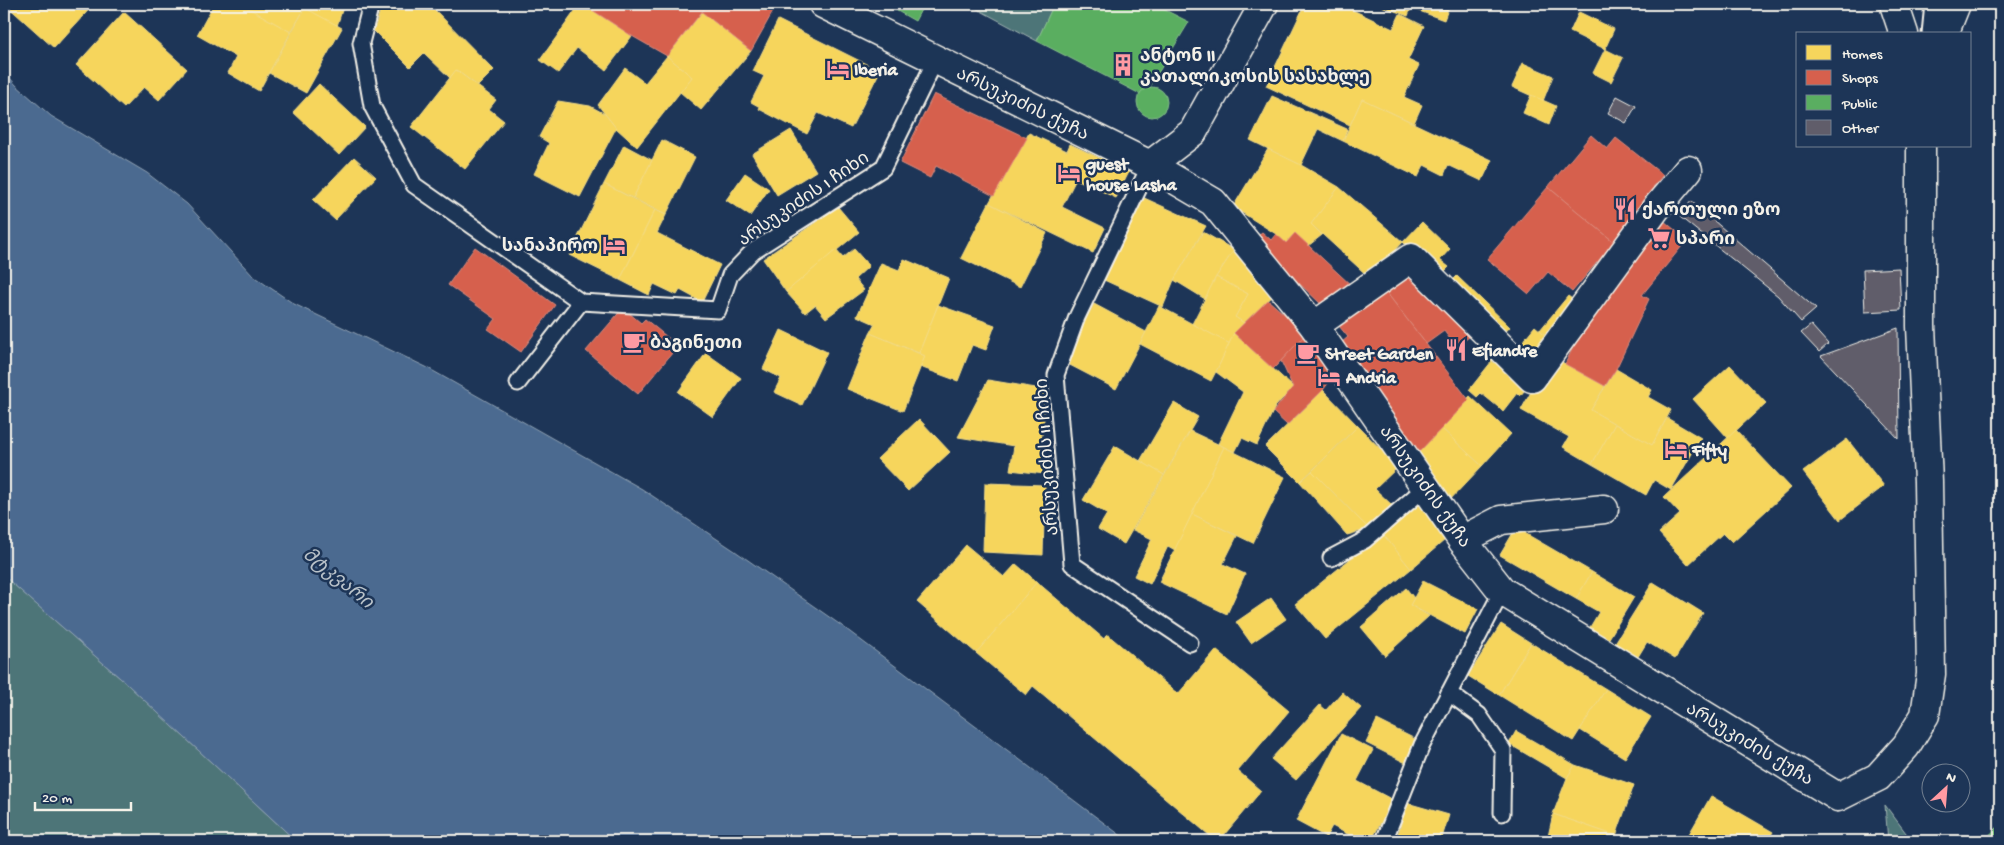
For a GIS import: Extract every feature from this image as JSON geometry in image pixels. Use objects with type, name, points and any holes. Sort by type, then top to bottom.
[{"type":"street","name":"არსუკიძის ქუჩა","points":[[823,4],[935,61],[1002,91],[1150,166],[1213,202],[1314,326],[1462,540],[1502,591],[1838,797],[1878,777],[1906,746],[1925,715],[1931,674],[1928,482],[1921,326],[1921,148]]},
{"type":"street","points":[[1150,166],[1193,132],[1264,4]]},
{"type":"street","points":[[1894,4],[1903,32]]},
{"type":"street","points":[[1945,32],[1956,4]]},
{"type":"street","points":[[1314,326],[1411,258],[1532,378],[1657,207],[1688,170]]},
{"type":"street","points":[[1462,540],[1501,520],[1604,509]]},
{"type":"lane","points":[[371,4],[361,44],[372,106],[414,185],[581,302],[518,383]]},
{"type":"lane","points":[[1930,32],[1933,4]]},
{"type":"lane","name":"არსუკიძის I ჩიხი","points":[[581,302],[718,310],[730,274],[754,251],[883,168],[935,61]]},
{"type":"lane","name":"არსუკიძის II ჩიხი","points":[[1150,166],[1077,317],[1056,375],[1072,564],[1190,643]]},
{"type":"lane","points":[[1331,558],[1365,540],[1426,487]]},
{"type":"lane","points":[[1384,841],[1422,745],[1502,591]]},
{"type":"lane","points":[[1449,693],[1479,715],[1503,750],[1502,813]]},
{"type":"green space","points":[[968,4],[1054,4],[1037,41]]},
{"type":"green space","points":[[4,576],[128,685],[296,841],[4,841]]},
{"type":"green space","points":[[1885,805],[1912,841],[1888,841]]},
{"type":"water","name":"მტკვარი","points":[[4,71],[16,85],[51,116],[147,173],[187,204],[253,276],[294,304],[426,367],[642,489],[842,626],[1128,841],[296,841],[128,685],[4,576]]},
{"type":"building: Homes","points":[[5,4],[94,4],[54,48]]},
{"type":"building: Homes","points":[[214,4],[241,4],[291,32],[259,91],[228,73],[236,57],[197,35]]},
{"type":"building: Homes","points":[[241,4],[344,4],[337,26],[305,8],[291,32]]},
{"type":"building: Homes","points":[[382,4],[429,4],[494,70],[478,86],[456,70],[450,78],[424,53],[410,67],[374,31]]},
{"type":"building: Homes","points":[[580,4],[583,4],[632,36],[606,70],[577,48],[558,73],[540,60]]},
{"type":"building: Homes","points":[[1305,4],[1340,4],[1393,29],[1400,14],[1424,26],[1408,60],[1419,65],[1404,97],[1422,105],[1414,123],[1362,99],[1350,125],[1266,86]]},
{"type":"building: Homes","points":[[1379,4],[1450,4],[1444,20],[1411,8],[1408,16]]},
{"type":"building: Homes","points":[[305,8],[342,28],[306,93],[269,73]]},
{"type":"building: Homes","points":[[124,12],[187,69],[159,100],[144,87],[124,108],[76,65]]},
{"type":"building: Homes","points":[[702,12],[751,51],[701,110],[680,92],[692,77],[667,56]]},
{"type":"building: Homes","points":[[1579,12],[1614,29],[1605,49],[1570,32]]},
{"type":"building: Homes","points":[[778,20],[880,71],[851,128],[818,113],[807,134],[759,109],[760,107],[751,102],[764,76],[753,71]]},
{"type":"building: Homes","points":[[1605,49],[1623,58],[1611,82],[1593,73]]},
{"type":"building: Homes","points":[[667,56],[692,77],[637,147],[616,128],[598,105],[625,68],[645,83]]},
{"type":"building: Homes","points":[[1523,63],[1553,76],[1543,101],[1512,87]]},
{"type":"building: Homes","points":[[456,70],[496,100],[489,109],[504,121],[465,169],[411,127]]},
{"type":"building: Homes","points":[[319,84],[365,127],[339,155],[293,112]]},
{"type":"building: Homes","points":[[1531,95],[1556,106],[1549,125],[1523,113]]},
{"type":"building: Homes","points":[[1272,96],[1347,129],[1343,141],[1318,129],[1301,165],[1250,140]]},
{"type":"building: Homes","points":[[1362,99],[1492,160],[1482,181],[1448,165],[1444,175],[1424,165],[1418,177],[1343,141]]},
{"type":"building: Homes","points":[[558,101],[590,106],[605,114],[616,128],[580,197],[534,174],[549,143],[539,137]]},
{"type":"building: Homes","points":[[791,130],[816,171],[777,195],[752,154]]},
{"type":"building: Homes","points":[[1029,133],[1067,151],[1070,144],[1129,172],[1116,198],[1076,179],[1062,207],[1105,228],[1093,253],[989,203]]},
{"type":"building: Homes","points":[[662,140],[695,157],[666,215],[633,198]]},
{"type":"building: Homes","points":[[624,145],[652,160],[633,198],[604,184]]},
{"type":"building: Homes","points":[[1268,149],[1339,187],[1311,224],[1322,235],[1308,246],[1295,233],[1286,243],[1276,234],[1233,207]]},
{"type":"building: Homes","points":[[354,157],[376,177],[335,220],[313,200]]},
{"type":"building: Homes","points":[[745,173],[769,189],[750,216],[726,200]]},
{"type":"building: Homes","points":[[604,184],[655,210],[620,280],[569,255]]},
{"type":"building: Homes","points":[[1339,187],[1403,242],[1370,278],[1311,224]]},
{"type":"building: Homes","points":[[1142,197],[1206,226],[1174,280],[1163,307],[1104,280]]},
{"type":"building: Homes","points":[[989,203],[1047,233],[1020,287],[961,258]]},
{"type":"building: Homes","points":[[838,207],[859,232],[786,292],[763,259]]},
{"type":"building: Homes","points":[[655,210],[666,215],[657,233],[720,265],[702,302],[680,290],[677,295],[654,284],[649,295],[620,280]]},
{"type":"building: Homes","points":[[1422,222],[1450,249],[1440,260],[1449,267],[1439,277],[1403,242]]},
{"type":"building: Homes","points":[[1203,232],[1234,250],[1216,277],[1205,299],[1174,280]]},
{"type":"building: Homes","points":[[854,249],[869,266],[855,279],[864,290],[826,318],[815,305],[805,313],[786,292],[836,250],[843,258]]},
{"type":"building: Homes","points":[[1234,250],[1275,294],[1244,323],[1235,317],[1248,294],[1216,277]]},
{"type":"building: Homes","points":[[904,259],[949,278],[919,353],[870,333],[875,324],[857,316],[881,263],[899,270]]},
{"type":"building: Homes","points":[[1457,276],[1510,327],[1500,338],[1446,287]]},
{"type":"building: Homes","points":[[1216,277],[1248,294],[1235,317],[1244,323],[1234,333],[1230,344],[1192,324]]},
{"type":"building: Homes","points":[[1568,296],[1579,304],[1550,339],[1540,330]]},
{"type":"building: Homes","points":[[1094,304],[1146,332],[1116,389],[1064,362]]},
{"type":"building: Homes","points":[[938,305],[995,325],[986,350],[972,345],[958,381],[920,367],[925,356],[919,353]]},
{"type":"building: Homes","points":[[1159,306],[1230,344],[1211,381],[1140,344]]},
{"type":"building: Homes","points":[[1535,326],[1550,339],[1530,364],[1514,352]]},
{"type":"building: Homes","points":[[781,330],[827,352],[802,405],[774,392],[781,378],[763,369]]},
{"type":"building: Homes","points":[[870,333],[925,356],[903,411],[847,389]]},
{"type":"building: Homes","points":[[1234,333],[1293,387],[1275,407],[1257,445],[1242,438],[1235,452],[1218,444],[1243,392],[1216,372]]},
{"type":"building: Homes","points":[[1482,339],[1499,352],[1492,361],[1476,348]]},
{"type":"building: Homes","points":[[706,353],[741,378],[713,417],[678,392]]},
{"type":"building: Homes","points":[[1551,356],[1605,386],[1591,410],[1615,424],[1592,464],[1563,447],[1569,437],[1521,410]]},
{"type":"building: Homes","points":[[1492,361],[1529,385],[1520,396],[1517,393],[1503,411],[1481,393],[1477,397],[1469,390]]},
{"type":"building: Homes","points":[[1730,365],[1766,403],[1728,438],[1693,399]]},
{"type":"building: Homes","points":[[1616,369],[1652,390],[1648,397],[1671,410],[1652,445],[1591,410]]},
{"type":"building: Homes","points":[[988,380],[1048,390],[1041,441],[1045,474],[1010,470],[1014,446],[958,437]]},
{"type":"building: Homes","points":[[1323,390],[1358,426],[1300,482],[1265,447]]},
{"type":"building: Homes","points":[[1470,396],[1511,434],[1482,466],[1441,428]]},
{"type":"building: Homes","points":[[1174,403],[1198,417],[1164,475],[1140,461]]},
{"type":"building: Homes","points":[[1667,418],[1701,438],[1671,490],[1654,480],[1646,495],[1592,464],[1615,424],[1652,445]]},
{"type":"building: Homes","points":[[919,419],[950,452],[908,491],[877,459]]},
{"type":"building: Homes","points":[[1358,426],[1398,467],[1375,489],[1393,506],[1369,529],[1312,471]]},
{"type":"building: Homes","points":[[1441,428],[1482,466],[1447,503],[1417,454]]},
{"type":"building: Homes","points":[[1736,430],[1791,488],[1732,542],[1723,533],[1688,565],[1659,533],[1680,514],[1664,497]]},
{"type":"building: Homes","points":[[1190,431],[1224,447],[1175,550],[1168,546],[1150,584],[1134,576],[1152,539],[1133,530]]},
{"type":"building: Homes","points":[[1847,439],[1884,486],[1840,520],[1803,472]]},
{"type":"building: Homes","points":[[1115,446],[1164,475],[1124,544],[1098,529],[1107,514],[1083,500]]},
{"type":"building: Homes","points":[[1224,447],[1285,477],[1253,543],[1192,514]]},
{"type":"building: Homes","points":[[1312,471],[1369,529],[1347,535],[1300,482]]},
{"type":"building: Homes","points":[[985,483],[1045,485],[1043,555],[983,552]]},
{"type":"building: Homes","points":[[1415,504],[1426,504],[1452,534],[1411,569],[1382,533]]},
{"type":"building: Homes","points":[[1192,514],[1237,536],[1223,564],[1245,574],[1227,614],[1159,582]]},
{"type":"building: Homes","points":[[1516,528],[1592,572],[1576,599],[1500,555]]},
{"type":"building: Homes","points":[[1382,533],[1411,569],[1325,639],[1295,604]]},
{"type":"building: Homes","points":[[966,545],[1004,577],[1016,564],[1037,582],[976,653],[917,602]]},
{"type":"building: Homes","points":[[1592,572],[1634,597],[1605,645],[1586,634],[1599,612],[1576,599]]},
{"type":"building: Homes","points":[[1423,581],[1478,609],[1465,634],[1410,605]]},
{"type":"building: Homes","points":[[1037,582],[1104,639],[1107,634],[1178,694],[1216,650],[1289,711],[1238,771],[1261,791],[1219,841],[1216,841],[1033,686],[1026,695],[976,653]]},
{"type":"building: Homes","points":[[1653,582],[1703,613],[1675,659],[1647,642],[1636,660],[1613,646]]},
{"type":"building: Homes","points":[[1406,588],[1414,598],[1410,605],[1429,616],[1385,656],[1361,627]]},
{"type":"building: Homes","points":[[1271,598],[1286,619],[1251,643],[1236,622]]},
{"type":"building: Homes","points":[[1501,624],[1531,643],[1499,695],[1468,676]]},
{"type":"building: Homes","points":[[1531,643],[1606,689],[1573,741],[1499,695]]},
{"type":"building: Homes","points":[[1606,689],[1651,717],[1625,758],[1580,730]]},
{"type":"building: Homes","points":[[1342,692],[1361,708],[1296,780],[1271,759],[1320,705],[1326,710]]},
{"type":"building: Homes","points":[[1377,720],[1419,741],[1408,764],[1366,743]]},
{"type":"building: Homes","points":[[1516,731],[1575,765],[1567,778],[1509,744]]},
{"type":"building: Homes","points":[[1341,734],[1373,750],[1357,781],[1393,800],[1371,841],[1361,841],[1332,826],[1326,837],[1296,821]]},
{"type":"building: Homes","points":[[1575,765],[1634,785],[1616,836],[1553,814],[1567,778]]},
{"type":"building: Homes","points":[[1711,796],[1773,832],[1767,841],[1685,841]]},
{"type":"building: Homes","points":[[1407,803],[1449,815],[1441,841],[1396,841]]},
{"type":"building: Homes","points":[[1553,814],[1616,836],[1615,841],[1547,841]]},
{"type":"building: Homes","points":[[1616,836],[1645,841],[1615,841]]},
{"type":"building: Shops","points":[[583,4],[708,4],[667,56]]},
{"type":"building: Shops","points":[[708,4],[773,4],[776,6],[751,51],[702,12]]},
{"type":"building: Shops","points":[[934,94],[1027,138],[994,196],[936,166],[930,178],[900,163]]},
{"type":"building: Shops","points":[[1591,135],[1607,149],[1616,138],[1663,175],[1653,187],[1657,191],[1614,242],[1548,187]]},
{"type":"building: Shops","points":[[1548,187],[1614,242],[1572,292],[1548,272],[1529,294],[1487,259]]},
{"type":"building: Shops","points":[[1658,216],[1687,240],[1642,295],[1649,299],[1616,369],[1605,386],[1565,364],[1607,278]]},
{"type":"building: Shops","points":[[1262,232],[1271,240],[1276,234],[1286,243],[1295,233],[1353,287],[1323,306],[1253,239]]},
{"type":"building: Shops","points":[[475,247],[555,305],[521,352],[488,329],[496,319],[448,285]]},
{"type":"building: Shops","points":[[1410,268],[1478,330],[1456,347],[1444,331],[1426,344],[1383,288]]},
{"type":"building: Shops","points":[[1383,288],[1469,400],[1417,454],[1334,349],[1348,337],[1339,326]]},
{"type":"building: Shops","points":[[1268,300],[1307,334],[1273,369],[1234,333]]},
{"type":"building: Shops","points":[[623,308],[641,323],[645,319],[678,346],[638,394],[586,351]]},
{"type":"building: Shops","points":[[1303,337],[1333,377],[1323,390],[1287,425],[1273,412],[1293,387],[1281,361]]},
{"type":"building: Public","points":[[885,4],[924,4],[915,21]]},
{"type":"building: Public","name":"ანტონ II კათალიკოსის სასახლე","points":[[1054,4],[1153,4],[1189,22],[1149,88],[1140,94],[1037,41]]},
{"type":"building: Public","points":[[1152,87],[1162,92],[1167,102],[1162,112],[1152,117],[1142,112],[1137,102],[1142,92]]},
{"type":"building: Public","points":[[1998,827],[2000,830],[2000,841],[1983,841]]},
{"type":"building: Other","points":[[1617,96],[1636,106],[1626,123],[1608,113]]},
{"type":"building: Other","points":[[1691,201],[1816,309],[1801,322],[1778,296],[1680,217]]},
{"type":"building: Other","points":[[1899,268],[1901,310],[1865,312],[1863,270]]},
{"type":"building: Other","points":[[1811,325],[1828,344],[1819,352],[1801,333]]},
{"type":"building: Other","points":[[1898,328],[1899,439],[1821,356]]},
{"type":"place","name":"ანტონ II კათალიკოსის სასახლე","points":[[1123,65]]},
{"type":"place","name":"Iberia","points":[[838,69]]},
{"type":"place","name":"guest house Lasha","points":[[1069,173]]},
{"type":"place","name":"ქართული ეზო","points":[[1625,209]]},
{"type":"place","name":"სპარი","points":[[1659,238]]},
{"type":"place","name":"სანაპირო","points":[[614,245]]},
{"type":"place","name":"ბაგინეთი","points":[[634,342]]},
{"type":"place","name":"Efiandre","points":[[1456,350]]},
{"type":"place","name":"Street Garden","points":[[1308,353]]},
{"type":"place","name":"Andria","points":[[1329,377]]},
{"type":"place","name":"Fifty","points":[[1676,449]]}]
